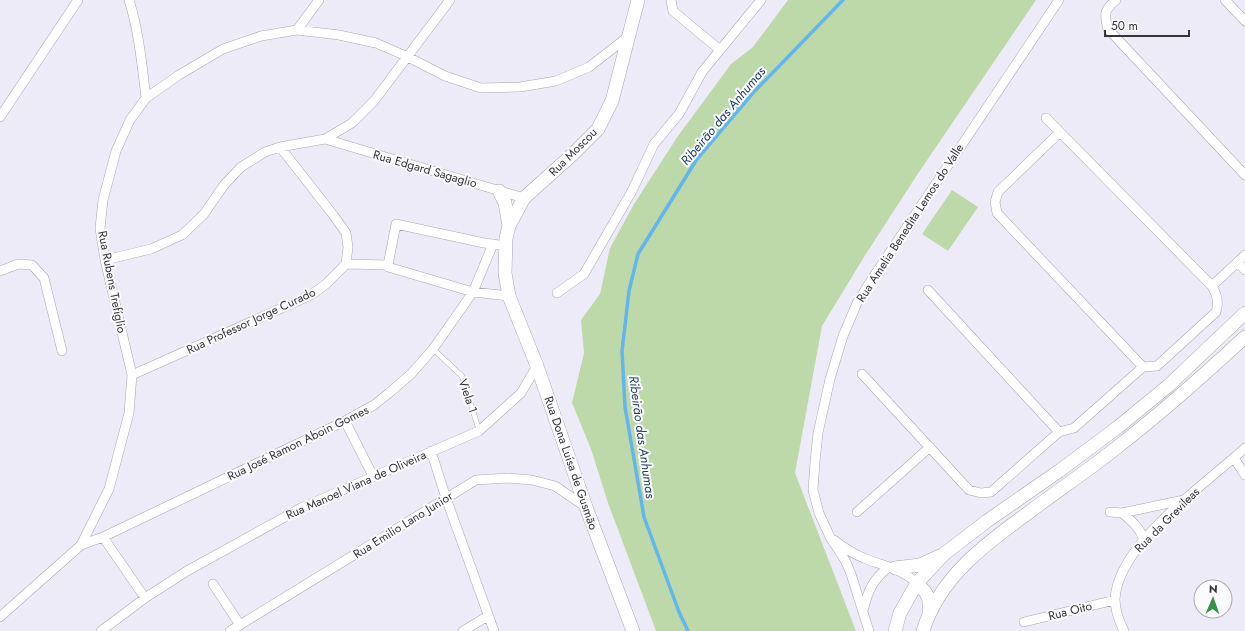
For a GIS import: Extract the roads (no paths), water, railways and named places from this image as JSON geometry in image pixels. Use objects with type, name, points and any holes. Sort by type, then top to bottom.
[{"type":"main road","name":"Rua Moscou","points":[[509,296],[505,273],[506,238],[509,226],[524,198],[573,154],[598,129],[612,101],[638,0]]},
{"type":"main road","points":[[499,191],[505,204],[509,226]]},
{"type":"main road","name":"Rua Dona Luísa de Gusmão","points":[[509,296],[537,366],[586,508],[633,631]]},
{"type":"main road","points":[[895,631],[900,613],[917,583],[944,554],[987,521],[1118,427],[1168,386],[1245,313]]},
{"type":"main road","points":[[923,631],[939,596],[963,566],[990,541],[1110,453],[1159,414],[1245,337]]},
{"type":"main road","points":[[892,568],[920,564],[944,554]]},
{"type":"main road","points":[[917,583],[928,595],[930,603],[929,616]]},
{"type":"street","points":[[0,117],[78,0]]},
{"type":"street","points":[[129,0],[134,16],[140,49],[146,98]]},
{"type":"street","points":[[297,30],[319,0]]},
{"type":"street","points":[[105,260],[151,249],[182,235],[204,214],[224,185],[241,167],[265,152],[280,147],[325,139],[352,123],[374,101],[450,0]]},
{"type":"street","points":[[671,0],[673,11],[720,50]]},
{"type":"street","points":[[557,294],[584,274],[632,191],[654,144],[679,114],[702,72],[761,0]]},
{"type":"street","name":"Rua Amelia Benedita Lemos do Valle","points":[[869,631],[851,574],[845,560],[830,537],[819,513],[813,490],[818,433],[830,379],[843,336],[857,303],[1059,0]]},
{"type":"street","points":[[1116,0],[1107,8],[1105,18],[1108,29],[1245,175]]},
{"type":"street","points":[[1225,0],[1245,21]]},
{"type":"street","name":"Rua Rubens Trefíglio","points":[[0,617],[81,545],[109,489],[129,413],[132,375],[105,260],[100,228],[103,200],[116,151],[130,120],[146,98],[179,75],[223,49],[261,36],[297,30],[339,35],[376,43],[445,76],[481,88],[520,87],[556,81],[589,67],[629,36]]},
{"type":"street","points":[[862,374],[969,490],[981,493],[992,492],[1058,432],[1074,428],[1143,367],[1157,366],[1216,312],[1218,304],[1217,294],[1212,286],[1046,118]]},
{"type":"street","points":[[1060,132],[998,192],[995,202],[998,213],[1143,367]]},
{"type":"street","name":"Rua Edgard Sagaglio","points":[[325,139],[524,198]]},
{"type":"street","points":[[280,147],[346,233],[348,247],[346,264],[388,265],[388,267],[473,292],[509,296]]},
{"type":"street","name":"Rua José Ramon Aboin Gomes","points":[[81,545],[103,537],[345,421],[374,405],[410,376],[433,349],[473,292],[496,244],[396,224],[388,265]]},
{"type":"street","points":[[1212,286],[1245,255]]},
{"type":"street","points":[[1238,262],[1245,270]]},
{"type":"street","points":[[0,271],[18,264],[32,265],[44,278],[62,350]]},
{"type":"street","name":"Rua Professor Jorge Curado","points":[[132,375],[311,295],[326,284],[346,264]]},
{"type":"street","points":[[928,290],[1058,432]]},
{"type":"street","name":"Rua Manoel Viana de Oliveira","points":[[102,631],[145,598],[187,571],[301,508],[479,430],[521,392],[537,366]]},
{"type":"street","points":[[345,421],[373,476]]},
{"type":"street","points":[[857,512],[930,447]]},
{"type":"street","name":"Rua da Grevileas","points":[[1124,631],[1118,618],[1115,600],[1118,584],[1131,555],[1184,500],[1245,448]]},
{"type":"street","points":[[431,451],[446,498],[494,631]]},
{"type":"street","points":[[1234,458],[1245,475]]},
{"type":"street","name":"Rua Emilio Lano Junior","points":[[230,631],[476,480],[508,478],[532,480],[555,486],[586,508]]},
{"type":"street","points":[[1110,512],[1122,513],[1184,500]]},
{"type":"street","points":[[1122,513],[1141,531],[1144,540]]},
{"type":"street","points":[[103,537],[145,598]]},
{"type":"street","points":[[830,537],[841,546],[863,558],[908,574],[917,583]]},
{"type":"street","points":[[863,612],[867,595],[872,583],[879,575],[892,568]]},
{"type":"street","points":[[213,584],[240,625]]},
{"type":"street","name":"Rua Oito","points":[[1024,622],[1115,600]]},
{"type":"street","points":[[463,631],[488,616]]},
{"type":"lane","name":"Viela 1","points":[[433,349],[462,376],[479,430]]},
{"type":"waterway","name":"Ribeirão das Anhumas","points":[[688,631],[679,612],[644,517],[625,407],[622,351],[629,291],[638,254],[697,159],[752,94],[843,0]]}]
